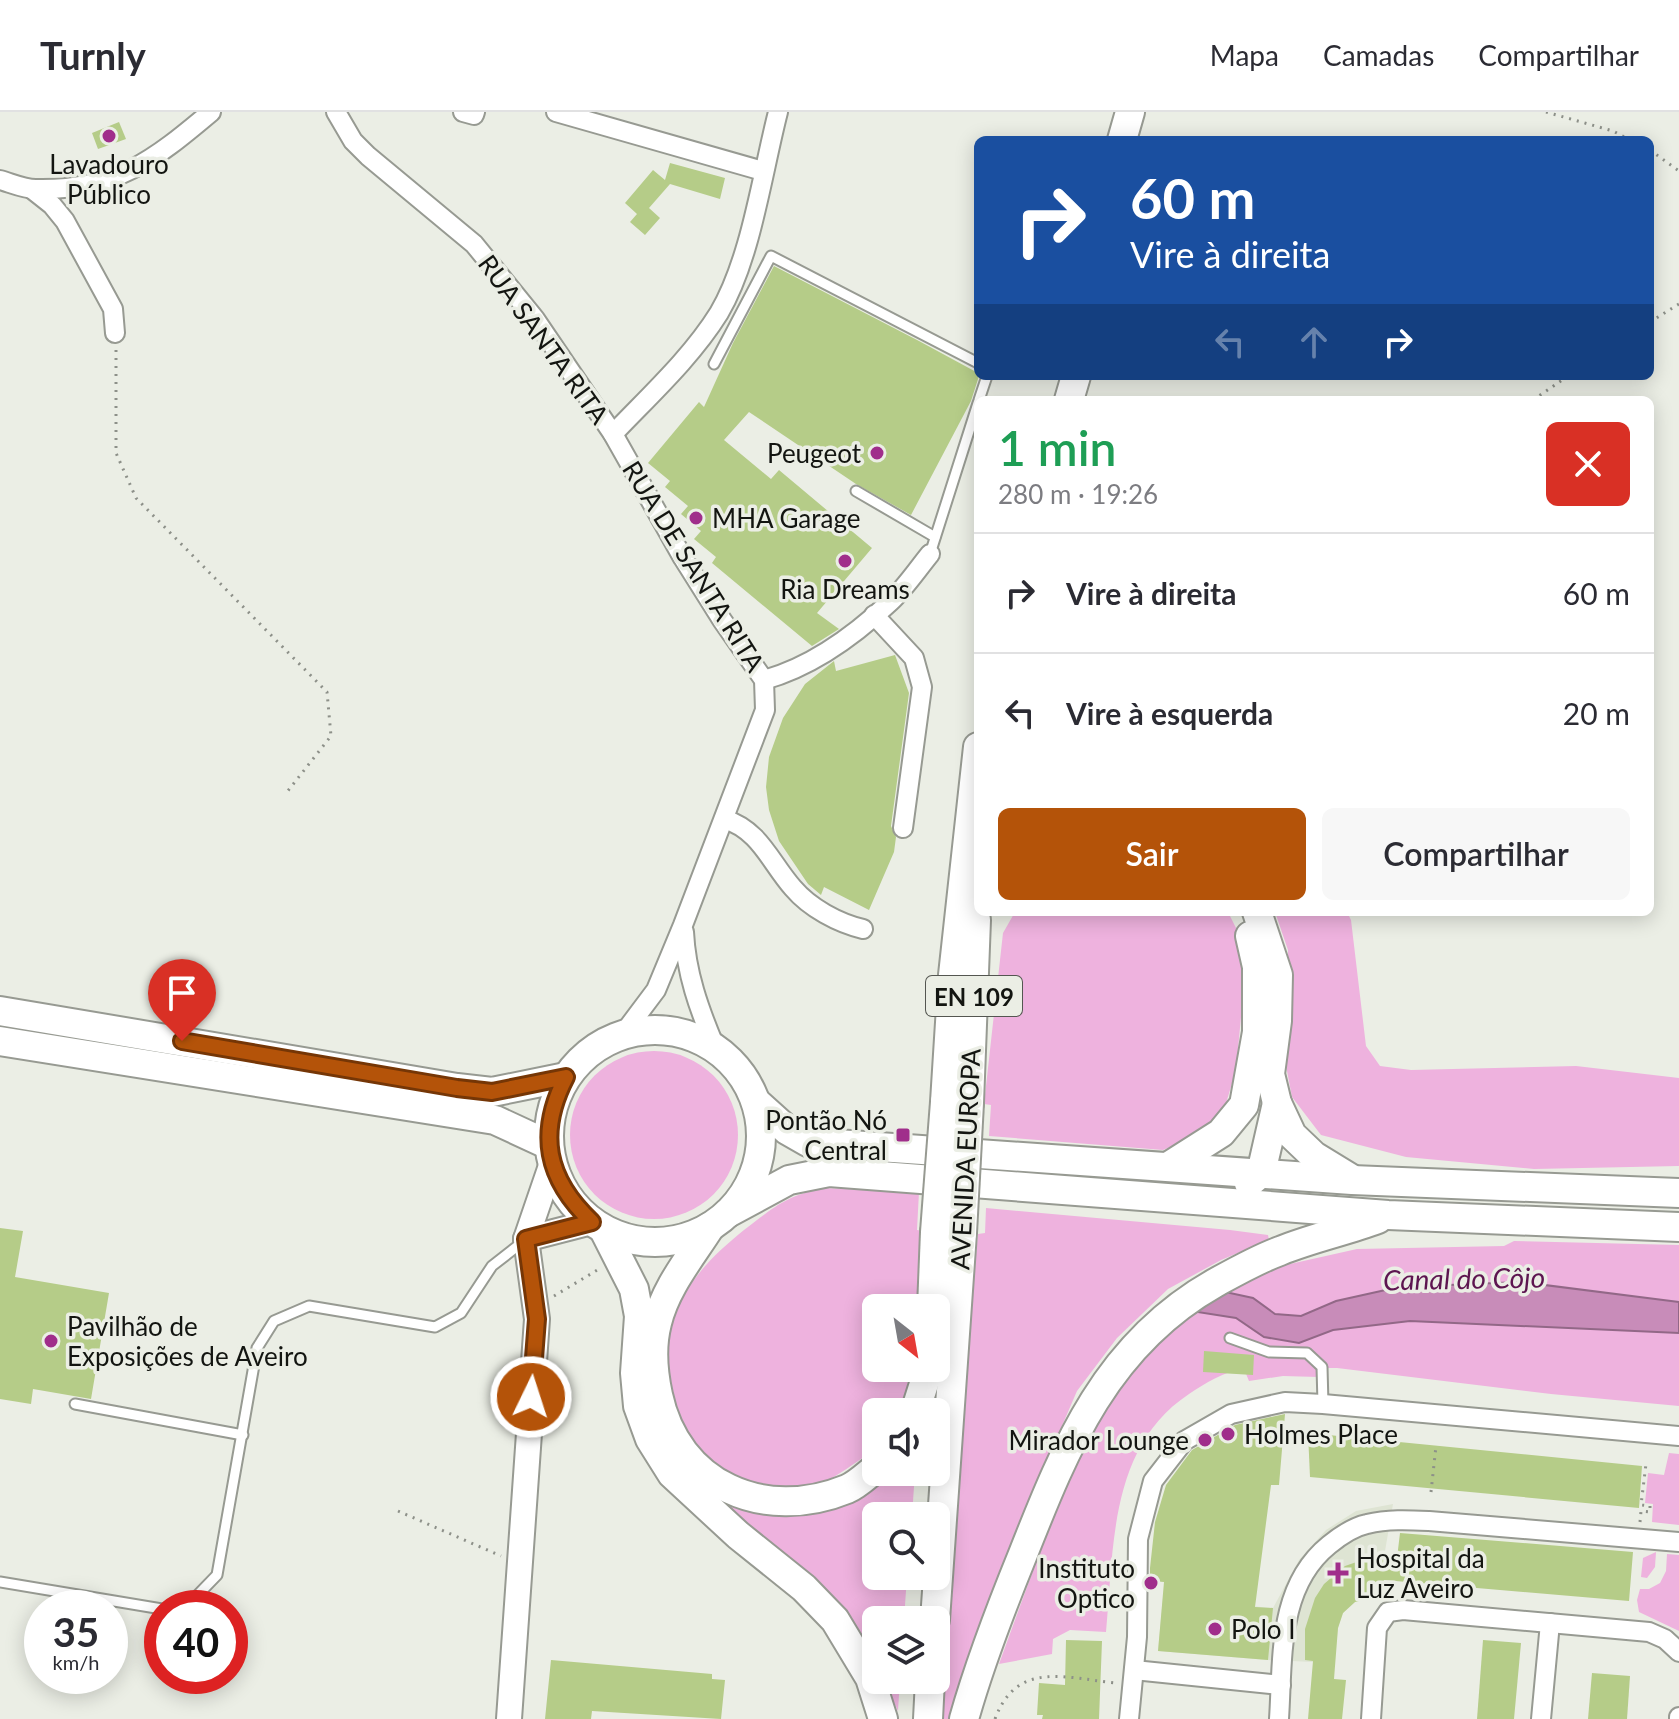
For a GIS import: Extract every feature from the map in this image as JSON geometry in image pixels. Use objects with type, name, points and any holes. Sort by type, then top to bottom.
[{"type":"main road","points":[[1123,136],[1130,112]]},
{"type":"main road","points":[[1143,136],[1149,112]]},
{"type":"main road","name":"AVENIDA EUROPA","points":[[957,1103],[955,959],[974,784]]},
{"type":"main road","name":"AVENIDA EUROPA","points":[[936,1606],[949,1232],[957,1103],[977,916]]},
{"type":"main road","points":[[975,945],[993,916]]},
{"type":"main road","points":[[1169,1166],[1221,1133],[1244,1105],[1257,1032],[1257,967],[1244,916]]},
{"type":"main road","points":[[1258,916],[1278,975],[1277,1021],[1270,1074],[1277,1103],[1292,1135],[1314,1156],[1352,1180]]},
{"type":"main road","points":[[0,1011],[457,1088],[492,1092],[566,1077]]},
{"type":"main road","points":[[862,1478],[849,1488],[808,1500],[772,1502],[738,1495],[706,1476],[680,1448],[662,1414],[655,1378],[657,1323],[666,1298],[719,1220],[744,1195],[755,1173],[761,1150],[762,1127],[757,1103],[747,1081],[733,1062],[715,1047],[693,1036],[670,1030],[646,1029],[623,1034],[601,1044],[566,1077],[555,1098],[549,1121],[550,1154],[561,1187],[576,1208],[598,1226],[640,1241],[664,1242],[688,1237],[719,1220],[789,1180],[829,1172],[1388,1215],[1679,1227]]},
{"type":"main road","points":[[0,1041],[495,1120],[550,1154]]},
{"type":"main road","points":[[757,1103],[787,1130],[808,1142],[1352,1180],[1679,1193]]},
{"type":"main road","points":[[1191,1200],[1244,1188],[1261,1173],[1277,1103]]},
{"type":"main road","points":[[964,1719],[980,1660],[1060,1461],[1090,1404],[1121,1362],[1159,1323],[1213,1284],[1279,1251],[1339,1234],[1388,1215]]},
{"type":"main road","points":[[598,1226],[634,1289],[639,1316],[635,1373],[638,1406],[650,1439],[672,1474],[738,1535],[804,1588],[835,1620],[870,1678],[883,1719]]},
{"type":"main road","name":"AVENIDA EUROPA","points":[[935,1294],[949,1232]]},
{"type":"main road","points":[[911,1719],[912,1694]]},
{"type":"main road","points":[[928,1719],[929,1694]]},
{"type":"street","points":[[33,190],[100,183],[127,174],[154,159],[211,112]]},
{"type":"street","name":"RUA SANTA RITA","points":[[336,112],[353,141],[368,156],[474,244],[535,319],[613,434]]},
{"type":"street","points":[[463,112],[474,115],[475,112]]},
{"type":"street","points":[[556,112],[763,171]]},
{"type":"street","points":[[613,434],[691,350],[719,313],[741,267],[778,112]]},
{"type":"street","points":[[0,180],[33,190],[52,205],[65,221],[113,309],[115,333]]},
{"type":"street","name":"RUA DE SANTA RITA","points":[[613,434],[683,558],[764,680],[765,710],[656,990],[623,1034]]},
{"type":"street","points":[[764,680],[788,673],[823,655],[874,615],[891,601],[933,546]]},
{"type":"street","points":[[874,615],[914,658],[922,687],[903,828]]},
{"type":"street","points":[[724,819],[739,824],[763,844],[794,890],[822,912],[849,926],[863,929]]},
{"type":"street","name":"RUA DE SANTA RITA","points":[[683,925],[685,960],[695,999],[715,1047]]},
{"type":"street","points":[[509,1719],[537,1319],[526,1239],[550,1154]]},
{"type":"street","points":[[526,1239],[598,1226]]},
{"type":"street","points":[[1129,1719],[1137,1637],[1138,1539],[1153,1481],[1184,1441],[1231,1414],[1285,1402],[1679,1436]]},
{"type":"street","points":[[1279,1719],[1285,1629],[1298,1584],[1310,1564],[1325,1549],[1342,1535],[1364,1524],[1396,1520],[1429,1521],[1679,1542]]},
{"type":"street","points":[[1371,1719],[1377,1628],[1388,1612],[1403,1610],[1649,1632],[1665,1639],[1679,1652]]},
{"type":"street","points":[[1541,1719],[1550,1623]]},
{"type":"street","points":[[1133,1678],[1281,1685]]},
{"type":"lane","points":[[714,364],[771,256],[974,361]]},
{"type":"lane","points":[[856,491],[933,546],[974,418]]},
{"type":"lane","points":[[202,1590],[217,1575],[257,1348],[274,1321],[309,1306],[435,1327],[461,1313],[492,1266],[526,1239]]},
{"type":"lane","points":[[1230,1338],[1269,1352],[1307,1353],[1322,1367],[1323,1404]]},
{"type":"lane","points":[[75,1404],[243,1435]]},
{"type":"lane","points":[[0,1582],[144,1606]]},
{"type":"path","points":[[1546,112],[1622,136]]},
{"type":"path","points":[[1654,153],[1679,171]]},
{"type":"path","points":[[1654,320],[1679,304]]},
{"type":"path","points":[[115,333],[116,453],[136,498],[327,692],[331,736],[287,792]]},
{"type":"path","points":[[1539,396],[1562,380]]},
{"type":"path","points":[[548,1300],[606,1265]]},
{"type":"path","points":[[1431,1492],[1436,1446]]},
{"type":"path","points":[[1641,1511],[1650,1512],[1650,1506],[1641,1505],[1646,1464]]},
{"type":"path","points":[[398,1511],[519,1564]]},
{"type":"path","points":[[995,1719],[1002,1699],[1020,1684],[1040,1676],[1133,1678]]},
{"type":"shaded area","points":[[1013,916],[1230,916],[1239,934],[1245,975],[1236,1070],[1224,1110],[1196,1136],[1163,1150],[989,1136],[991,1105],[984,1104],[1003,933]]},
{"type":"shaded area","points":[[1276,916],[1349,916],[1366,1046],[1380,1066],[1411,1070],[1576,1066],[1679,1078],[1679,1166],[1534,1169],[1406,1157],[1321,1135],[1292,1097],[1286,1066],[1288,950]]},
{"type":"shaded area","points":[[654,1051],[686,1058],[713,1076],[731,1103],[738,1135],[731,1167],[713,1194],[686,1212],[654,1219],[622,1212],[595,1194],[577,1167],[570,1135],[577,1103],[595,1076],[622,1058]]},
{"type":"shaded area","points":[[823,1188],[919,1192],[917,1230],[923,1231],[919,1294],[862,1294],[862,1382],[908,1382],[904,1398],[862,1398],[862,1458],[813,1487],[785,1493],[741,1481],[719,1468],[700,1450],[685,1428],[675,1404],[669,1378],[668,1351],[672,1325],[683,1297],[710,1260],[773,1209],[799,1195]]},
{"type":"shaded area","points":[[986,1208],[1230,1230],[1268,1235],[1269,1240],[1221,1260],[1168,1289],[1117,1338],[1077,1391],[1040,1477],[952,1719],[942,1719],[944,1694],[950,1694],[949,1606],[965,1369],[978,1234],[985,1233]]},
{"type":"shaded area","points":[[1514,1241],[1679,1245],[1679,1406],[1337,1368],[1320,1368],[1318,1377],[1283,1376],[1249,1381],[1244,1369],[1229,1372],[1189,1394],[1163,1416],[1143,1442],[1120,1501],[1106,1632],[1070,1630],[1053,1639],[1052,1654],[999,1664],[1054,1513],[1091,1424],[1164,1330],[1276,1261],[1290,1264],[1357,1249],[1504,1246]]},
{"type":"shaded area","points":[[1521,1282],[1679,1302],[1679,1333],[1410,1321],[1333,1330],[1299,1343],[1264,1337],[1236,1318],[1191,1311],[1221,1291],[1253,1298],[1275,1314],[1301,1316],[1336,1301],[1399,1287]]},
{"type":"shaded area","points":[[1669,1453],[1679,1454],[1679,1525],[1652,1522],[1653,1504],[1645,1503],[1648,1473],[1664,1475]]},
{"type":"shaded area","points":[[862,1476],[862,1486],[914,1486],[913,1502],[862,1502],[862,1590],[906,1590],[905,1606],[862,1606],[862,1651],[704,1484],[729,1499]]},
{"type":"shaded area","name":"Hospital da Luz Aveiro","points":[[1393,1504],[1384,1557],[1383,1595],[1355,1602],[1343,1613],[1334,1663],[1158,1651],[1163,1598],[1273,1608],[1299,1560],[1326,1530],[1356,1511]]},
{"type":"shaded area","points":[[1656,1552],[1655,1567],[1647,1578],[1641,1577],[1643,1558]]},
{"type":"shaded area","points":[[1667,1554],[1679,1555],[1679,1631],[1639,1612],[1637,1600],[1640,1589],[1649,1589],[1660,1583],[1666,1571]]},
{"type":"shaded area","points":[[890,1694],[899,1694],[898,1711]]},
{"type":"building","name":"Lavadouro Público","points":[[119,122],[126,139],[98,149],[92,133]]},
{"type":"building","points":[[670,163],[725,178],[720,199],[670,184],[649,208],[660,218],[645,235],[630,222],[637,214],[625,203],[653,170],[665,180]]},
{"type":"building","points":[[774,266],[974,371],[974,380],[978,380],[971,401],[911,515],[856,484],[749,412],[724,440],[771,479],[779,470],[872,548],[817,613],[839,629],[812,646],[712,563],[716,557],[694,539],[701,531],[681,514],[688,506],[665,487],[670,481],[648,463],[699,402],[704,407],[733,343]]},
{"type":"building","points":[[895,655],[909,693],[891,826],[896,837],[894,852],[869,910],[824,887],[821,895],[808,884],[779,841],[769,810],[766,787],[769,757],[783,718],[805,684],[834,661],[836,671]]},
{"type":"building","name":"Pavilhão de Exposições de Aveiro","points":[[0,1228],[23,1231],[15,1277],[109,1293],[91,1399],[33,1389],[31,1404],[0,1399]]},
{"type":"building","points":[[1204,1351],[1254,1355],[1253,1375],[1203,1372]]},
{"type":"building","points":[[1285,1414],[1279,1485],[1271,1485],[1255,1607],[1273,1608],[1268,1660],[1158,1651],[1164,1582],[1150,1581],[1150,1568],[1155,1522],[1166,1485],[1192,1450],[1235,1425]]},
{"type":"building","points":[[1308,1433],[1642,1466],[1639,1508],[1310,1477]]},
{"type":"building","points":[[1400,1533],[1633,1552],[1629,1601],[1384,1580],[1383,1595],[1355,1602],[1343,1613],[1338,1628],[1334,1679],[1346,1680],[1342,1719],[1308,1719],[1313,1661],[1305,1660],[1305,1629],[1315,1598],[1324,1584],[1345,1566],[1371,1557],[1397,1558]]},
{"type":"building","points":[[1066,1640],[1102,1641],[1099,1719],[1042,1719],[1043,1715],[1037,1715],[1039,1683],[1065,1685]]},
{"type":"building","points":[[1483,1640],[1521,1643],[1514,1719],[1477,1719]]},
{"type":"building","points":[[551,1660],[712,1674],[712,1679],[725,1680],[721,1719],[592,1711],[591,1719],[545,1719]]},
{"type":"building","points":[[1592,1673],[1630,1676],[1627,1719],[1588,1719]]},
{"type":"place","name":"Lavadouro Público","points":[[109,136]]},
{"type":"place","name":"Peugeot","points":[[877,453]]},
{"type":"place","name":"MHA Garage","points":[[696,518]]},
{"type":"place","name":"Ria Dreams","points":[[845,561]]},
{"type":"place","name":"Pontão Nó Central","points":[[903,1135]]},
{"type":"place","name":"Pavilhão de Exposições de Aveiro","points":[[51,1341]]},
{"type":"place","name":"Holmes Place","points":[[1228,1434]]},
{"type":"place","name":"Mirador Lounge","points":[[1205,1440]]},
{"type":"place","name":"Hospital da Luz Aveiro","points":[[1338,1573]]},
{"type":"place","name":"Instituto Optico","points":[[1151,1583]]},
{"type":"place","name":"Polo I","points":[[1215,1629]]},
{"type":"route","points":[[182,1041],[492,1092],[566,1077],[555,1098],[549,1121],[552,1163],[561,1187],[576,1208],[592,1222],[526,1239],[537,1319],[531,1397]]},
{"type":"water label","name":"Canal do Côjo","points":[[1464,1278]]}]
